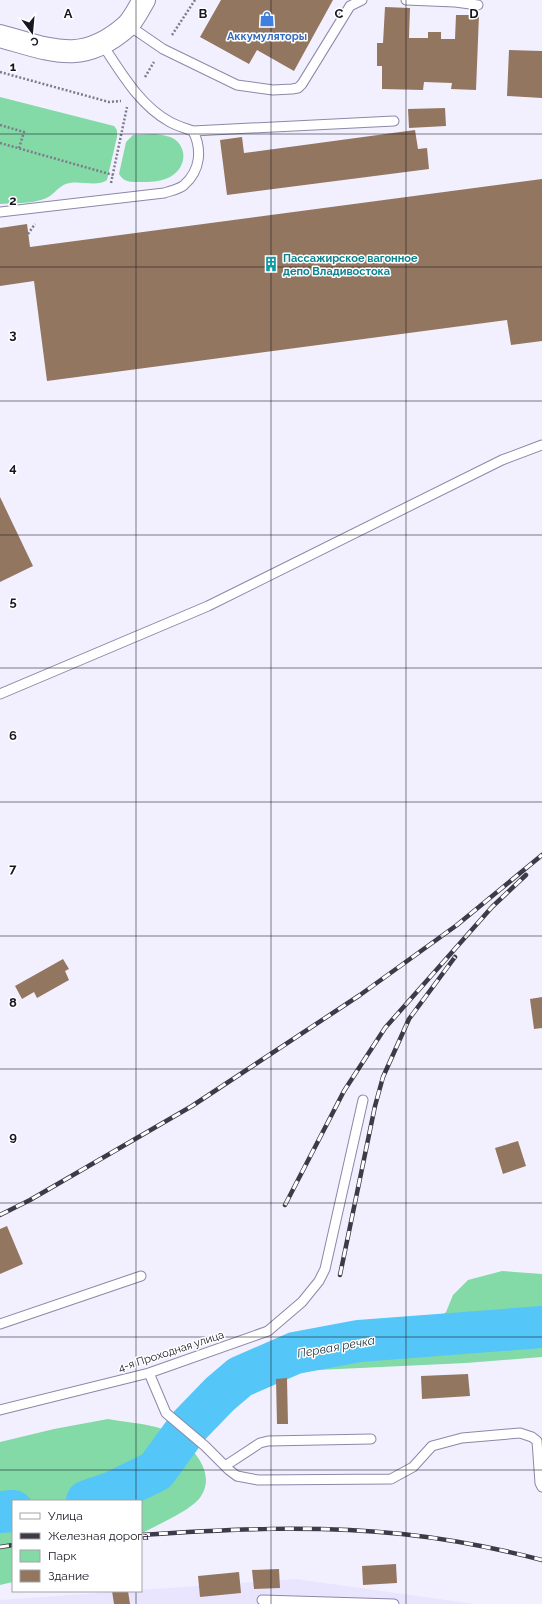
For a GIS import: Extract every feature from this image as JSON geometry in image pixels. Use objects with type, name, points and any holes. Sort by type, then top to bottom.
[{"type":"main road","points":[[0,36],[58,51],[83,51],[102,44],[128,25],[144,0]]},
{"type":"lane","points":[[128,25],[163,49],[237,85],[272,90],[292,90],[298,88],[302,84],[350,6],[362,0]]},
{"type":"lane","points":[[406,0],[455,2],[478,5]]},
{"type":"lane","points":[[102,44],[135,92],[153,111],[170,122],[193,131],[394,121]]},
{"type":"lane","points":[[0,212],[164,193],[184,186],[197,171],[199,153],[198,140],[193,131]]},
{"type":"lane","points":[[0,694],[208,606],[502,460],[542,445]]},
{"type":"lane","name":"4-я Проходная улица","points":[[0,1410],[149,1373],[268,1331],[302,1302],[325,1269],[363,1100]]},
{"type":"lane","points":[[0,1324],[141,1276]]},
{"type":"lane","points":[[149,1373],[166,1413],[237,1476],[258,1480],[391,1479],[413,1467],[432,1446],[462,1438],[520,1433],[532,1437],[536,1441],[540,1482],[542,1487]]},
{"type":"lane","points":[[225,1466],[260,1443],[268,1441],[371,1438]]},
{"type":"lane","points":[[262,1600],[394,1604]]},
{"type":"path","points":[[110,186],[127,108]]},
{"type":"path","points":[[0,125],[24,132],[19,148]]},
{"type":"path","points":[[0,143],[113,175]]},
{"type":"shaded area","points":[[296,1579],[475,1604],[0,1604],[0,1600],[113,1592],[142,1592],[142,1590]]},
{"type":"green space","points":[[0,97],[114,126],[117,130],[117,137],[107,180],[99,183],[66,184],[48,197],[39,201],[0,204]]},
{"type":"green space","points":[[133,135],[164,135],[176,140],[181,147],[183,158],[177,172],[168,178],[158,181],[131,182],[123,179],[119,174],[126,142]]},
{"type":"green space","points":[[502,1271],[542,1274],[542,1357],[466,1363],[275,1372],[264,1378],[217,1423],[198,1424],[190,1418],[186,1412],[187,1405],[193,1397],[252,1352],[264,1348],[433,1323],[446,1312],[453,1295],[468,1280]]},
{"type":"green space","points":[[108,1419],[144,1424],[167,1431],[188,1446],[196,1455],[203,1466],[206,1477],[205,1488],[199,1499],[194,1504],[142,1533],[142,1500],[12,1500],[12,1582],[0,1585],[0,1442],[54,1429]]},
{"type":"building","name":"Аккумуляторы","points":[[221,0],[333,0],[294,71],[257,50],[249,64],[200,37]]},
{"type":"building","points":[[385,7],[410,8],[409,38],[428,38],[428,32],[441,32],[441,39],[455,39],[456,15],[479,15],[476,90],[451,89],[452,83],[424,82],[423,90],[382,89],[382,66],[377,66],[377,43],[383,43]]},
{"type":"building","points":[[509,50],[542,51],[542,98],[507,96]]},
{"type":"building","points":[[445,108],[446,126],[409,128],[408,109]]},
{"type":"building","points":[[415,130],[418,149],[427,148],[429,169],[227,195],[220,140],[242,137],[244,153]]},
{"type":"building","name":"Пассажирское вагонное депо Владивостока","points":[[542,179],[542,341],[511,345],[507,320],[47,381],[34,281],[0,286],[0,228],[27,224],[30,247]]},
{"type":"building","points":[[0,497],[33,566],[0,582]]},
{"type":"building","points":[[63,959],[69,969],[65,971],[69,980],[37,998],[34,992],[22,999],[15,986]]},
{"type":"building","points":[[542,997],[542,1028],[534,1029],[530,999]]},
{"type":"building","points":[[518,1141],[526,1166],[503,1174],[495,1148]]},
{"type":"building","points":[[7,1226],[23,1264],[0,1274],[0,1229]]},
{"type":"building","points":[[468,1374],[470,1396],[422,1399],[421,1376]]},
{"type":"building","points":[[287,1378],[288,1424],[277,1424],[276,1379]]},
{"type":"building","points":[[396,1564],[397,1583],[363,1585],[362,1566]]},
{"type":"building","points":[[279,1569],[280,1588],[254,1589],[252,1570]]},
{"type":"building","points":[[239,1572],[241,1593],[200,1597],[198,1576]]},
{"type":"building","points":[[112,1592],[128,1592],[130,1604],[114,1604]]},
{"type":"waterway","name":"Первая речка","points":[[90,1500],[113,1492],[156,1471],[188,1427],[220,1394],[240,1377],[295,1353],[359,1341],[542,1327]]},
{"type":"waterway","name":"Первая речка","points":[[0,1512],[12,1511]]},
{"type":"railway","points":[[0,1215],[30,1200],[192,1106],[360,995],[457,925],[542,855]]},
{"type":"railway","points":[[285,1205],[344,1091],[385,1028],[492,907],[526,875]]},
{"type":"railway","points":[[340,1275],[375,1106],[383,1077],[409,1019],[455,957]]},
{"type":"railway","points":[[142,1535],[272,1529],[370,1531],[455,1541],[542,1560]]},
{"type":"railway","points":[[0,1547],[12,1545]]},
{"type":"place","name":"Аккумуляторы","points":[[267,19]]},
{"type":"place","name":"Пассажирское вагонное депо Владивостока","points":[[271,264]]}]
